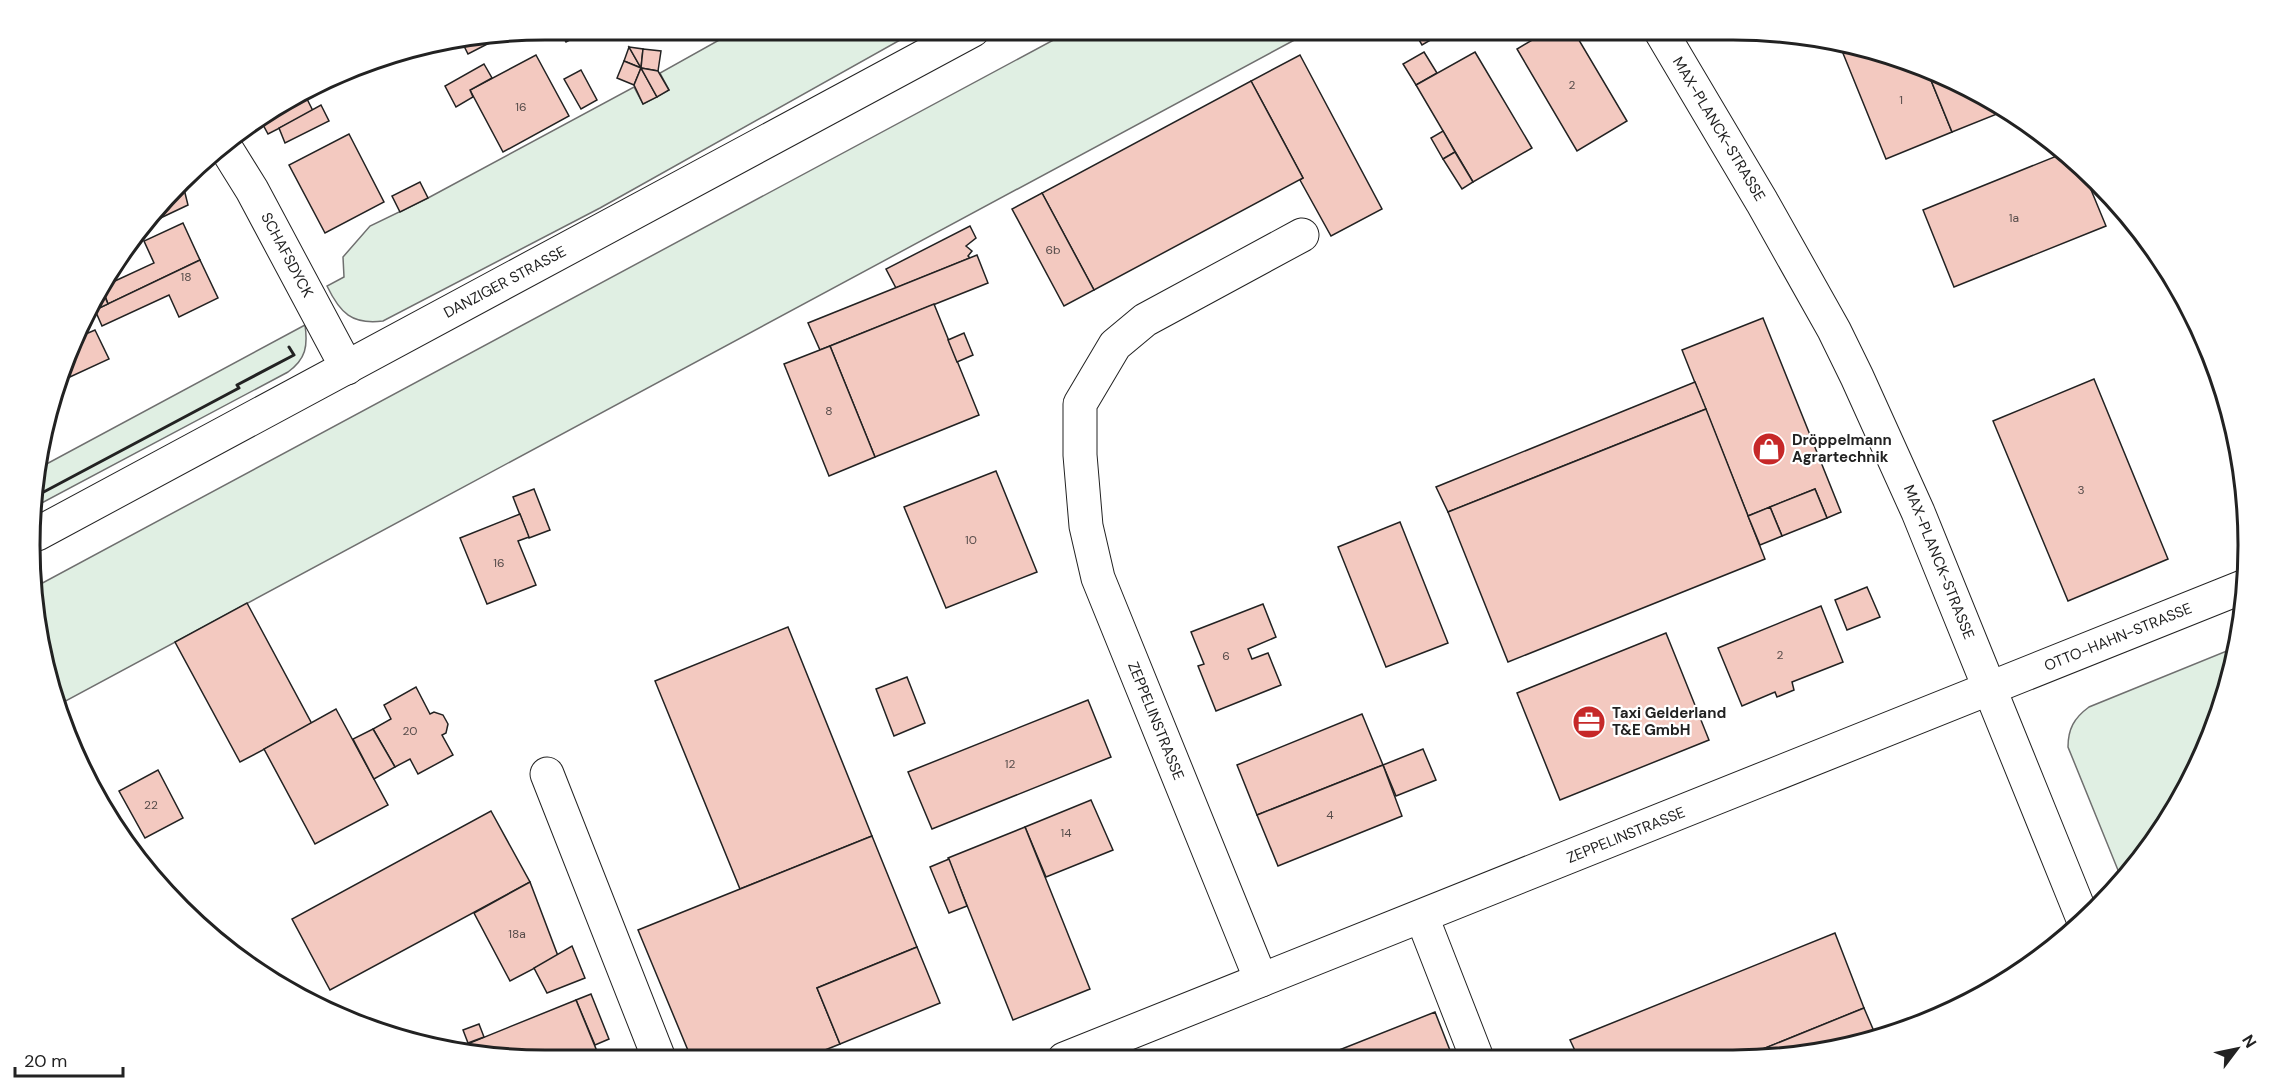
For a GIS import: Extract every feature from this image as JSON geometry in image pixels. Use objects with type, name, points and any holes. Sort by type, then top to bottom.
[{"type":"street","name":"DANZIGER STRASSE","points":[[41,532],[954,40]]},
{"type":"street","name":"MAX-PLANCK-STRASSE","points":[[1666,40],[1762,202],[1848,358],[1918,512],[2080,912]]},
{"type":"street","name":"SCHAFSDYCK","points":[[229,153],[252,190],[347,368]]},
{"type":"street","name":"ZEPPELINSTRASSE","points":[[1261,980],[1098,578],[1086,526],[1080,455],[1080,404],[1115,345],[1145,320],[1302,235]]},
{"type":"street","name":"OTTO-HAHN-STRASSE","points":[[1990,688],[2236,590]]},
{"type":"street","name":"ZEPPELINSTRASSE","points":[[1086,1050],[1990,688]]},
{"type":"street","points":[[547,774],[656,1050]]},
{"type":"street","points":[[1422,917],[1474,1050]]},
{"type":"green space","points":[[719,40],[900,40],[600,208],[383,321],[355,319],[342,310],[327,286],[344,277],[343,257],[370,226],[428,198],[634,87],[643,104],[669,90],[660,73]]},
{"type":"green space","points":[[1053,40],[1294,40],[65,701],[50,644],[42,583]]},
{"type":"green space","points":[[305,325],[304,352],[299,362],[288,372],[43,502],[48,463]]},
{"type":"green space","points":[[2227,651],[2212,708],[2186,769],[2153,826],[2119,871],[2068,747],[2073,724],[2089,707]]},
{"type":"building","points":[[1419,40],[1431,40],[1422,45]]},
{"type":"building","points":[[1532,40],[1579,40],[1627,121],[1577,151],[1517,49]]},
{"type":"building","points":[[487,44],[468,54],[465,47]]},
{"type":"building","points":[[629,47],[641,68],[624,61]]},
{"type":"building","points":[[629,47],[643,49],[641,68]]},
{"type":"building","points":[[643,49],[661,51],[658,71],[641,68]]},
{"type":"building","points":[[1424,52],[1437,73],[1416,85],[1403,64]]},
{"type":"building","points":[[1475,52],[1532,148],[1473,182],[1416,85]]},
{"type":"building","points":[[1843,53],[1896,67],[1931,81],[1952,132],[1886,159]]},
{"type":"building","points":[[536,55],[569,116],[503,152],[470,90]]},
{"type":"building","points":[[1300,55],[1382,209],[1331,236],[1300,180],[1303,178],[1251,81]]},
{"type":"building","points":[[624,61],[641,68],[634,85],[617,78]]},
{"type":"building","points":[[484,64],[492,78],[470,90],[473,97],[456,107],[445,86]]},
{"type":"building","points":[[641,68],[657,97],[643,104],[634,85]]},
{"type":"building","points":[[641,68],[658,71],[669,90],[657,97]]},
{"type":"building","points":[[581,70],[597,100],[581,109],[564,79]]},
{"type":"building","points":[[1251,81],[1303,178],[1094,290],[1042,193]]},
{"type":"building","points":[[1931,81],[1996,114],[1952,132]]},
{"type":"building","points":[[308,100],[313,111],[268,134],[264,127]]},
{"type":"building","points":[[321,105],[329,121],[285,143],[279,128]]},
{"type":"building","points":[[1443,131],[1455,152],[1443,159],[1431,138]]},
{"type":"building","points":[[349,134],[384,202],[325,233],[289,165]]},
{"type":"building","points":[[1455,152],[1473,182],[1462,189],[1443,159]]},
{"type":"building","points":[[2055,157],[2090,187],[2106,226],[1954,287],[1923,210]]},
{"type":"building","points":[[420,182],[428,198],[400,212],[392,196]]},
{"type":"building","points":[[185,192],[188,205],[163,217]]},
{"type":"building","points":[[1042,193],[1094,290],[1064,306],[1012,209]]},
{"type":"building","points":[[183,223],[200,260],[108,304],[106,297],[116,281],[154,263],[144,241]]},
{"type":"building","points":[[970,226],[976,238],[966,246],[972,251],[968,256],[970,258],[896,288],[886,269]]},
{"type":"building","points":[[977,255],[988,283],[820,350],[808,323]]},
{"type":"building","points":[[200,260],[218,298],[179,317],[169,295],[102,326],[97,314],[101,307]]},
{"type":"building","points":[[105,298],[108,304],[101,307]]},
{"type":"building","points":[[934,304],[979,415],[875,457],[830,346]]},
{"type":"building","name":"Dröppelmann Agrartechnik","points":[[1763,318],[1841,512],[1827,518],[1815,489],[1748,516],[1682,350]]},
{"type":"building","points":[[95,330],[109,359],[69,377],[79,352],[88,333]]},
{"type":"building","points":[[964,333],[973,355],[957,362],[948,340]]},
{"type":"building","points":[[830,346],[875,457],[829,476],[784,364]]},
{"type":"building","points":[[2094,379],[2168,559],[2068,601],[1993,421]]},
{"type":"building","points":[[1695,382],[1706,409],[1448,512],[1436,487]]},
{"type":"building","points":[[1706,409],[1765,559],[1508,662],[1448,512]]},
{"type":"building","points":[[996,471],[1037,572],[946,608],[904,507]]},
{"type":"building","points":[[534,489],[550,530],[529,538],[513,497]]},
{"type":"building","points":[[1815,489],[1827,518],[1782,536],[1770,507]]},
{"type":"building","points":[[1770,507],[1782,536],[1760,545],[1748,516]]},
{"type":"building","points":[[520,514],[529,537],[518,541],[536,585],[487,604],[460,538]]},
{"type":"building","points":[[1400,522],[1448,643],[1386,667],[1338,547]]},
{"type":"building","points":[[1867,587],[1880,617],[1847,630],[1835,600]]},
{"type":"building","points":[[247,603],[312,724],[240,762],[175,642]]},
{"type":"building","points":[[1263,604],[1276,637],[1248,649],[1252,659],[1268,653],[1281,685],[1216,711],[1198,666],[1204,664],[1191,632]]},
{"type":"building","points":[[1821,606],[1843,662],[1792,682],[1794,690],[1777,697],[1775,692],[1742,706],[1718,648]]},
{"type":"building","points":[[788,627],[872,836],[740,889],[655,681]]},
{"type":"building","points":[[1666,633],[1709,740],[1560,800],[1517,693]]},
{"type":"building","points":[[907,677],[925,723],[894,736],[876,689]]},
{"type":"building","points":[[416,687],[430,714],[434,712],[443,715],[448,724],[446,733],[442,735],[453,755],[418,774],[410,759],[395,767],[373,729],[391,719],[384,705]]},
{"type":"building","points":[[1088,700],[1111,757],[932,829],[908,772]]},
{"type":"building","points":[[336,709],[388,805],[315,844],[264,749]]},
{"type":"building","points":[[1362,714],[1383,765],[1257,815],[1237,765]]},
{"type":"building","points":[[373,729],[395,767],[374,779],[353,739]]},
{"type":"building","points":[[1423,749],[1436,780],[1396,796],[1383,765]]},
{"type":"building","points":[[1383,765],[1402,816],[1278,866],[1257,815]]},
{"type":"building","points":[[158,770],[183,818],[145,838],[119,791]]},
{"type":"building","points":[[1091,800],[1113,850],[1046,877],[1025,827]]},
{"type":"building","points":[[491,811],[530,882],[330,990],[292,919]]},
{"type":"building","points":[[1025,827],[1090,989],[1013,1020],[948,858]]},
{"type":"building","points":[[872,836],[917,947],[817,988],[840,1044],[825,1050],[688,1050],[638,930]]},
{"type":"building","points":[[949,859],[967,906],[949,913],[930,867]]},
{"type":"building","points":[[530,882],[558,956],[510,981],[474,913]]},
{"type":"building","points":[[1835,933],[1864,1008],[1762,1049],[1575,1050],[1570,1040]]},
{"type":"building","points":[[572,946],[585,978],[547,993],[534,968]]},
{"type":"building","points":[[917,947],[940,1003],[840,1044],[817,988]]},
{"type":"building","points":[[591,994],[609,1039],[595,1045],[576,1000]]},
{"type":"building","points":[[576,1000],[596,1050],[512,1049],[467,1044]]},
{"type":"building","points":[[1864,1008],[1874,1030],[1832,1041],[1762,1049]]},
{"type":"building","points":[[1435,1012],[1450,1050],[1339,1050]]},
{"type":"building","points":[[479,1024],[484,1037],[468,1043],[463,1030]]},
{"type":"wall","points":[[44,492],[239,388],[237,385],[294,355],[289,347]]},
{"type":"place","name":"Dröppelmann Agrartechnik","points":[[1769,449]]},
{"type":"place","name":"Taxi Gelderland T&E GmbH","points":[[1589,722]]}]
